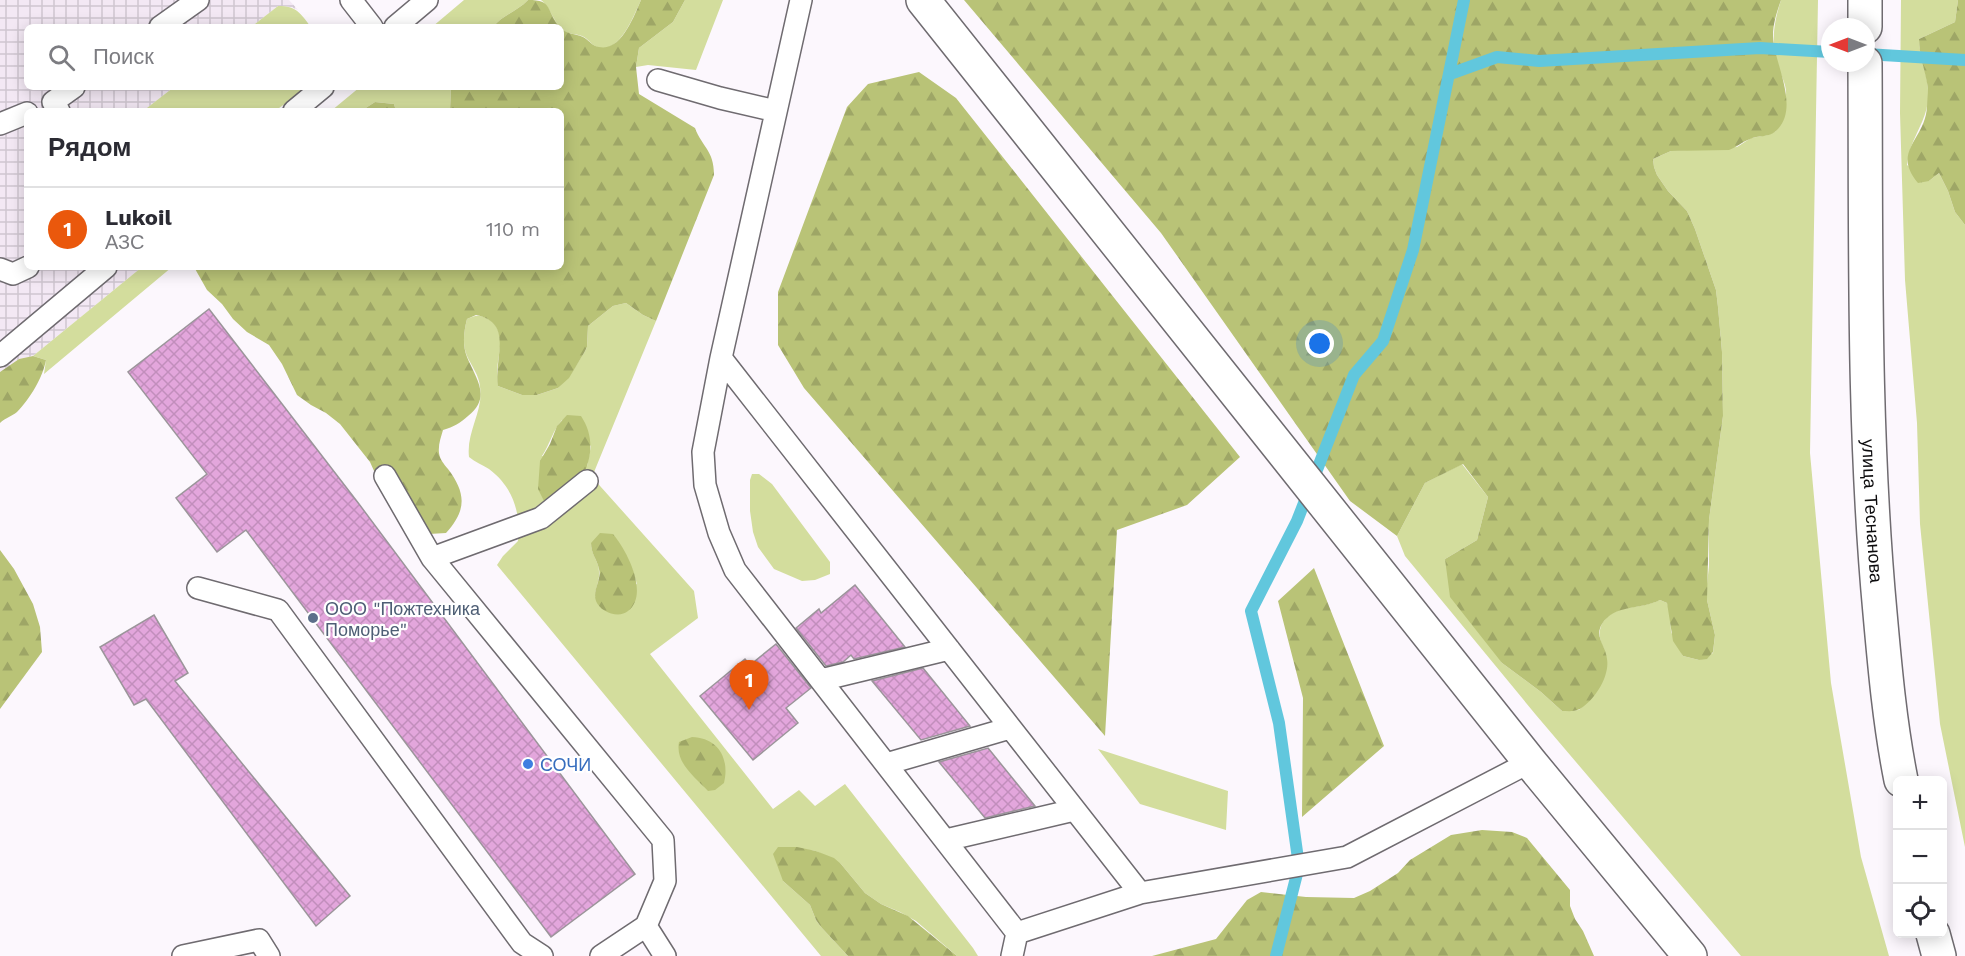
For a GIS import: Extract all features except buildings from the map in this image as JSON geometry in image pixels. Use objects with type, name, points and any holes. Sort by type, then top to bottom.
[{"type":"street","points":[[923,0],[1530,762],[1690,956]]},
{"type":"street","points":[[1865,0],[1865,18]]},
{"type":"street","name":"улица Теснанова","points":[[1866,72],[1868,430],[1873,539],[1894,744],[1900,776]]},
{"type":"street","points":[[1934,938],[1939,956]]},
{"type":"lane","points":[[164,24],[198,0]]},
{"type":"lane","points":[[351,0],[370,24]]},
{"type":"lane","points":[[399,24],[427,0]]},
{"type":"lane","points":[[801,0],[721,358],[703,452],[705,485],[719,533],[735,570],[1017,933],[1012,956]]},
{"type":"lane","points":[[658,80],[776,111]]},
{"type":"lane","points":[[56,106],[71,90]]},
{"type":"lane","points":[[298,108],[319,90]]},
{"type":"lane","points":[[0,124],[24,114]]},
{"type":"lane","points":[[0,269],[13,274],[24,268]]},
{"type":"lane","points":[[0,356],[102,270]]},
{"type":"lane","points":[[721,358],[1140,893]]},
{"type":"lane","points":[[385,476],[432,558],[663,840],[665,881],[646,926],[601,956]]},
{"type":"lane","points":[[432,558],[541,518],[587,481]]},
{"type":"lane","points":[[198,588],[278,610],[522,943],[542,956]]},
{"type":"lane","points":[[821,680],[949,649]]},
{"type":"lane","points":[[886,764],[1010,728]]},
{"type":"lane","points":[[1017,933],[1140,893],[1347,857],[1530,762]]},
{"type":"lane","points":[[946,840],[1074,810]]},
{"type":"lane","points":[[646,926],[664,956]]},
{"type":"lane","points":[[183,956],[259,940],[269,956]]},
{"type":"shaded area","points":[[0,0],[289,0],[298,10],[278,6],[255,24],[24,24],[24,90],[170,90],[147,108],[24,108],[24,270],[138,270],[33,356],[19,359],[0,372]]},
{"type":"green space","points":[[464,0],[528,0],[496,24],[436,24]]},
{"type":"green space","points":[[528,0],[542,2],[546,4],[558,24],[496,24]]},
{"type":"green space","points":[[541,0],[641,0],[626,31],[614,44],[600,48],[584,37],[564,31],[564,24],[557,24]]},
{"type":"green space","points":[[641,0],[685,0],[673,22],[639,48],[636,67],[639,94],[695,128],[710,154],[714,175],[656,321],[626,303],[613,306],[588,326],[587,347],[569,378],[558,388],[537,395],[522,395],[498,386],[499,334],[488,319],[476,315],[467,319],[464,347],[478,380],[481,395],[475,409],[462,421],[443,430],[439,450],[441,460],[454,478],[461,494],[461,509],[446,533],[429,534],[379,482],[370,462],[340,424],[297,395],[282,364],[269,345],[247,332],[233,319],[222,304],[207,290],[196,270],[564,270],[564,108],[450,108],[451,90],[564,90],[564,30],[583,37],[597,46],[607,47],[620,39],[635,15]]},
{"type":"green space","points":[[685,0],[723,0],[696,70],[648,65],[636,67],[639,48],[673,22]]},
{"type":"green space","points":[[964,0],[1781,0],[1774,22],[1773,36],[1784,85],[1786,110],[1783,121],[1776,131],[1770,135],[1750,139],[1729,150],[1671,151],[1653,159],[1657,175],[1687,211],[1695,229],[1716,290],[1718,307],[1722,352],[1723,416],[1709,520],[1707,600],[1715,635],[1713,652],[1707,659],[1699,660],[1683,656],[1673,641],[1667,603],[1660,600],[1613,613],[1602,624],[1599,633],[1607,659],[1606,673],[1596,694],[1578,710],[1562,711],[1502,663],[1450,597],[1445,559],[1477,540],[1488,497],[1463,464],[1425,483],[1397,536],[1350,501],[1161,233]]},
{"type":"green space","points":[[1781,0],[1818,0],[1810,453],[1831,683],[1861,857],[1889,956],[1741,956],[1536,715],[1405,556],[1397,536],[1425,483],[1462,464],[1488,497],[1477,540],[1445,559],[1502,663],[1562,711],[1579,710],[1592,697],[1604,649],[1600,630],[1605,619],[1616,611],[1660,600],[1667,603],[1671,632],[1683,656],[1699,660],[1713,653],[1715,635],[1707,600],[1709,520],[1723,416],[1722,352],[1716,290],[1687,211],[1657,175],[1653,159],[1671,151],[1737,147],[1751,138],[1776,131],[1786,95],[1774,47],[1775,24]]},
{"type":"green space","points":[[1901,0],[1958,0],[1955,22],[1919,39],[1928,98],[1926,112],[1910,149],[1907,165],[1929,181],[1939,173],[1955,212],[1965,225],[1965,847],[1940,724],[1920,524],[1917,423],[1905,280],[1900,113]]},
{"type":"green space","points":[[1958,0],[1965,0],[1965,225],[1955,212],[1939,173],[1929,181],[1918,183],[1908,162],[1908,154],[1921,128],[1927,107],[1928,89],[1919,39],[1955,22]]},
{"type":"green space","points":[[278,6],[290,7],[298,11],[309,24],[255,24]]},
{"type":"green space","points":[[919,72],[956,98],[1240,457],[1187,505],[1117,530],[1105,736],[804,388],[778,345],[778,292],[847,107],[868,84]]},
{"type":"green space","points":[[170,90],[304,90],[279,108],[147,108]]},
{"type":"green space","points":[[356,90],[451,90],[450,108],[395,108],[394,104],[375,102],[366,108],[335,108]]},
{"type":"green space","points":[[375,102],[394,104],[395,108],[366,108]]},
{"type":"green space","points":[[138,270],[168,270],[44,374],[46,360],[33,356]]},
{"type":"green space","points":[[626,303],[656,321],[592,477],[694,591],[698,618],[650,654],[773,809],[799,790],[815,806],[845,784],[978,956],[957,956],[916,921],[881,904],[865,893],[841,864],[816,851],[787,847],[783,881],[810,905],[821,927],[848,956],[821,956],[497,565],[518,541],[518,520],[514,501],[504,484],[489,469],[469,457],[470,439],[481,396],[478,379],[464,347],[467,319],[476,316],[483,317],[493,322],[497,328],[500,342],[498,386],[522,395],[537,395],[558,388],[572,372],[587,347],[588,326],[613,306]],"holes":[[[562,420],[591,446],[587,466],[542,456]],[[617,540],[637,584],[595,597],[599,572],[591,543]]]},
{"type":"green space","points":[[33,356],[46,360],[39,380],[22,407],[0,423],[0,372],[19,359]]},
{"type":"green space","points":[[567,415],[581,416],[585,423],[590,437],[589,459],[584,473],[547,507],[538,489],[540,461],[557,426]]},
{"type":"green space","points":[[752,474],[759,474],[772,484],[830,562],[830,574],[815,580],[802,581],[774,569],[758,547],[753,532],[750,511]]},
{"type":"green space","points":[[600,533],[613,534],[624,550],[634,572],[637,594],[634,603],[624,613],[610,613],[601,608],[596,601],[595,593],[600,573],[591,543]]},
{"type":"green space","points":[[0,550],[14,569],[33,604],[40,627],[42,652],[0,709]]},
{"type":"green space","points":[[1314,568],[1384,746],[1302,817],[1303,698],[1278,601]]},
{"type":"green space","points":[[692,737],[709,741],[720,751],[725,765],[724,783],[715,790],[708,791],[687,769],[680,757],[679,742]]},
{"type":"green space","points":[[1098,749],[1228,791],[1226,830],[1140,804]]},
{"type":"green space","points":[[1482,830],[1512,832],[1527,838],[1570,890],[1570,906],[1594,956],[1152,956],[1216,939],[1247,900],[1261,892],[1306,897],[1354,898],[1370,891],[1398,873],[1410,860],[1451,835]]},
{"type":"green space","points":[[778,847],[797,847],[834,858],[865,893],[881,904],[908,916],[957,956],[848,956],[821,927],[810,905],[783,881],[773,854]]},
{"type":"waterway","points":[[1276,956],[1299,866],[1279,723],[1251,611],[1297,521],[1354,375],[1383,341],[1413,250],[1464,0]]},
{"type":"waterway","points":[[1450,74],[1497,57],[1539,61],[1760,48],[1821,51]]},
{"type":"waterway","points":[[1875,55],[1965,60]]},
{"type":"place","name":"ООО \"Пожтехника Поморье\"","points":[[313,618]]},
{"type":"place","name":"Lukoil","points":[[749,710]]},
{"type":"place","name":"СОЧИ","points":[[528,764]]}]
